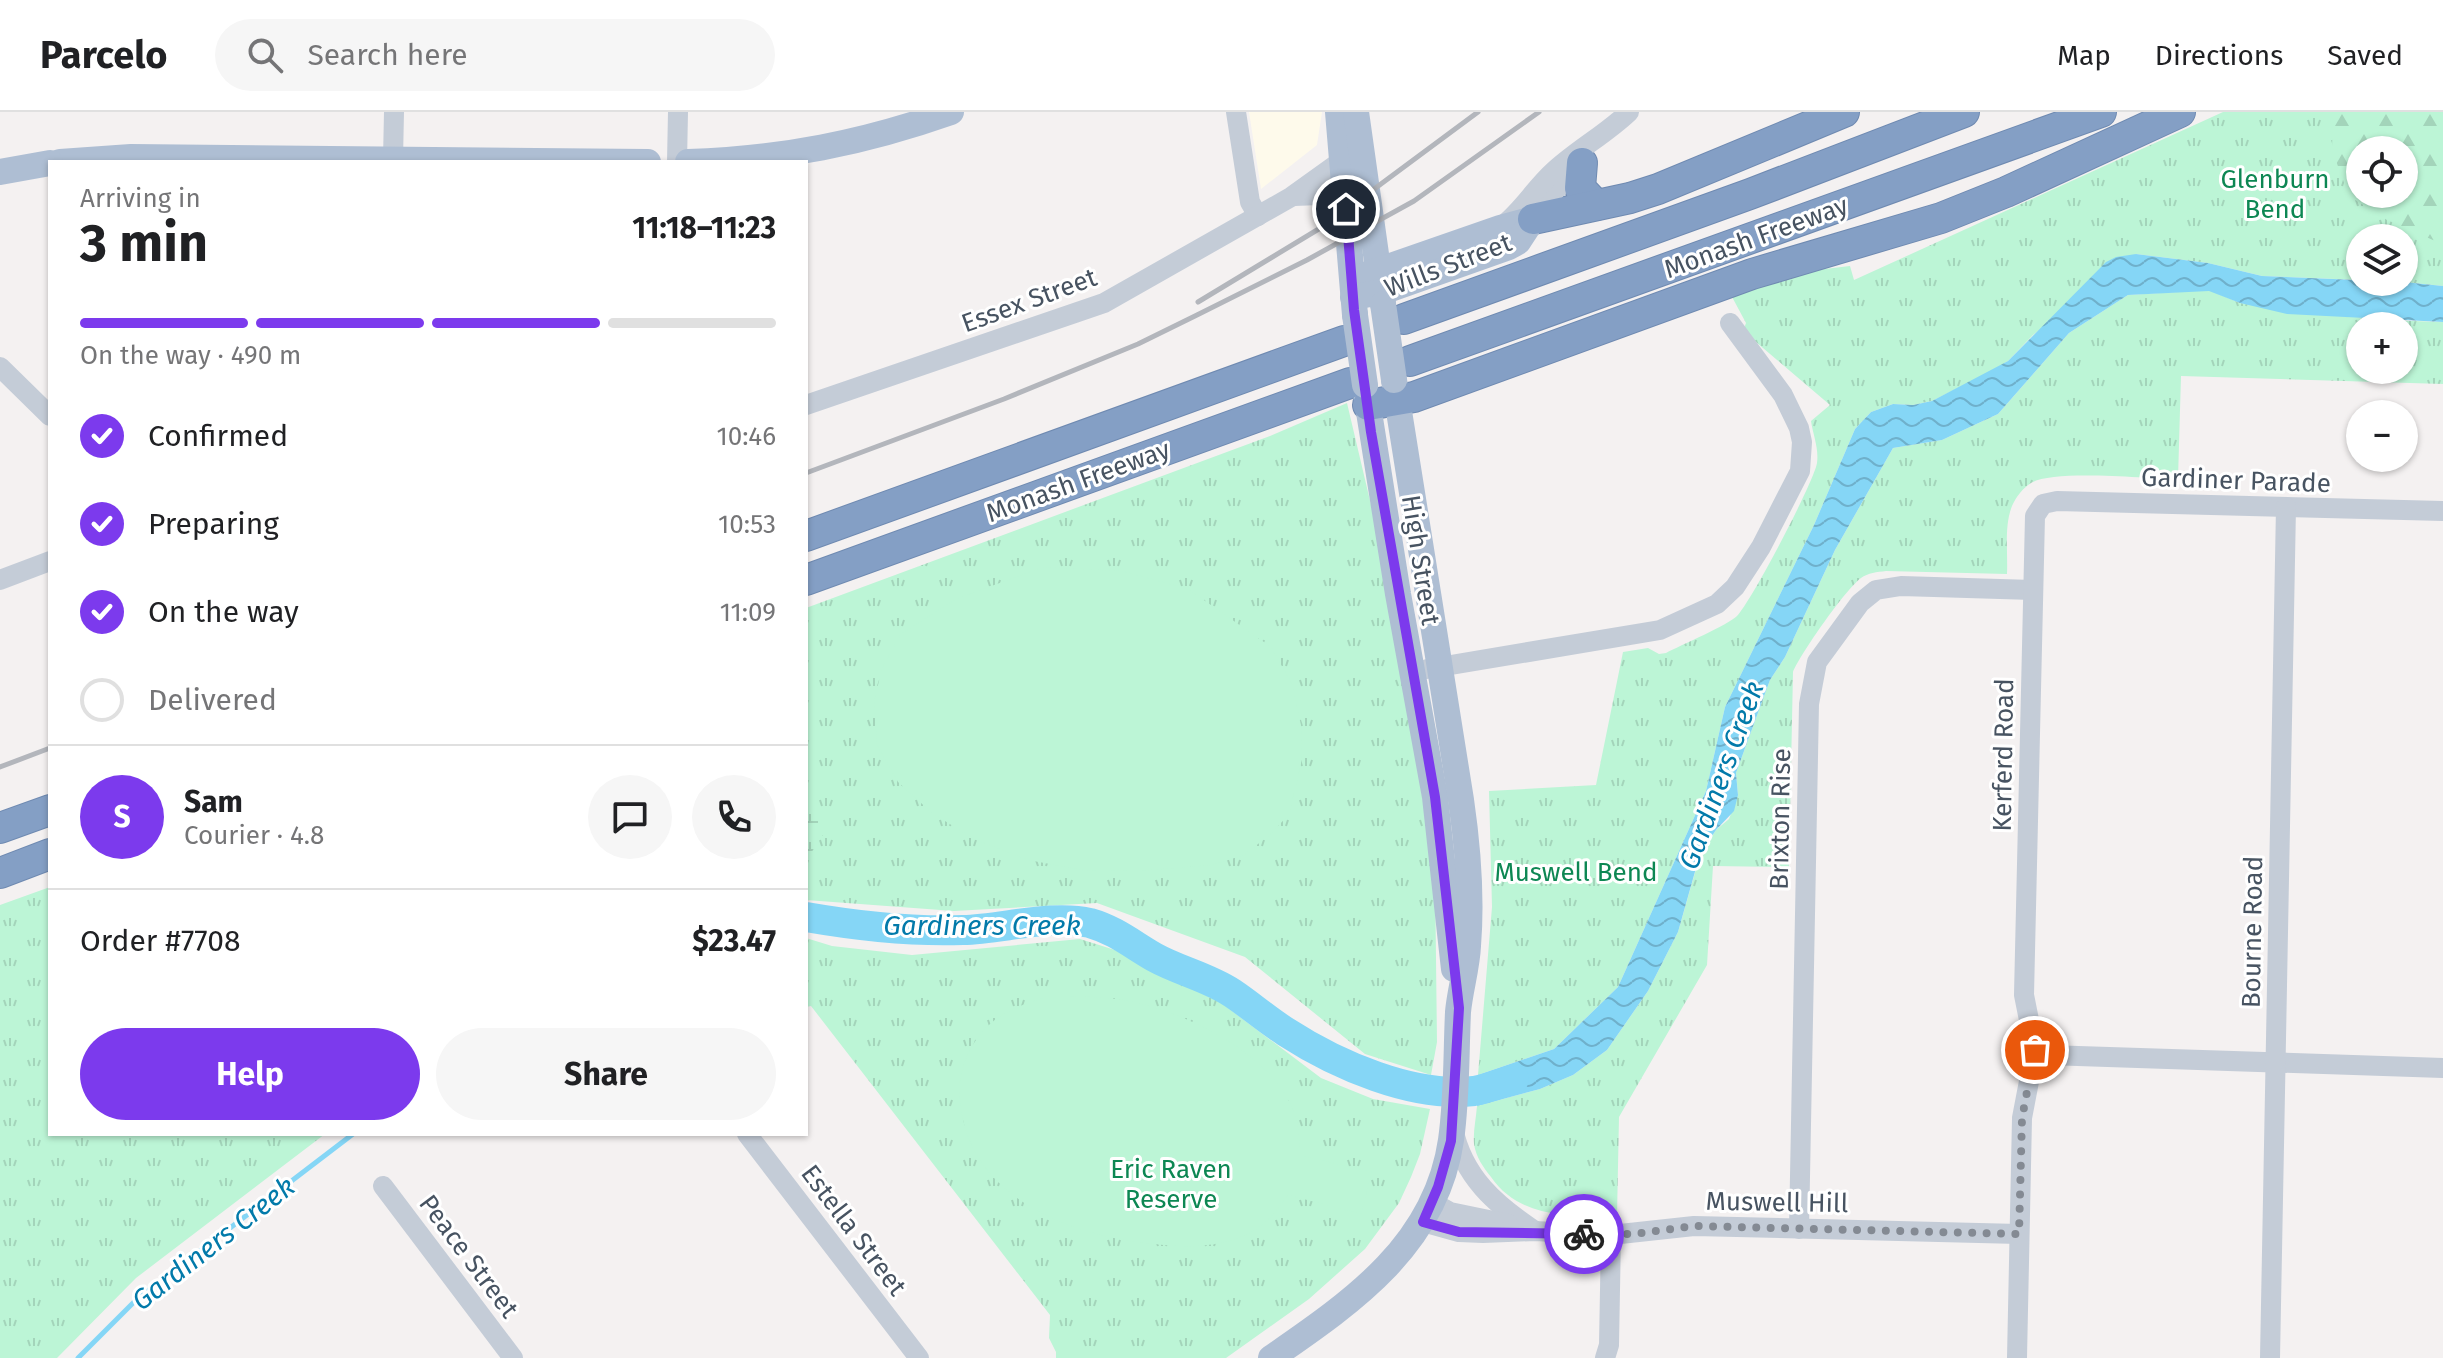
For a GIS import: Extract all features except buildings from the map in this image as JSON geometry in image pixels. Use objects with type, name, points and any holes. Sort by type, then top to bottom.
[{"type":"highway","points":[[1533,219],[1658,189],[1844,112]]},
{"type":"highway","name":"Monash Freeway","points":[[1387,296],[1735,199],[1964,112]]},
{"type":"highway","name":"Monash Freeway","points":[[1410,361],[2101,112]]},
{"type":"highway","name":"Monash Freeway","points":[[808,579],[1752,274],[1941,218],[2006,192],[2180,112]]},
{"type":"highway","points":[[1582,163],[1580,188],[1596,205]]},
{"type":"highway","name":"Monash Freeway","points":[[808,535],[1351,308]]},
{"type":"highway","points":[[0,828],[48,811]]},
{"type":"highway","points":[[0,873],[48,855]]},
{"type":"main road","points":[[744,160],[813,151],[888,134],[951,112]]},
{"type":"main road","name":"High Street","points":[[1271,1358],[1375,1281],[1407,1246],[1427,1212],[1446,1164],[1453,1119],[1459,1008],[1469,938],[1468,862],[1439,666],[1351,308],[1344,159],[1338,112]]},
{"type":"main road","name":"High Street","points":[[1356,112],[1387,296],[1375,396],[1411,673],[1439,827],[1459,1008]]},
{"type":"main road","points":[[88,160],[131,157],[456,160]]},
{"type":"main road","points":[[0,172],[48,163]]},
{"type":"main road","name":"Wills Street","points":[[1351,308],[1509,247],[1518,242],[1533,219]]},
{"type":"main road","name":"Wills Street","points":[[1387,296],[1500,228],[1533,219]]},
{"type":"street","points":[[393,159],[394,112]]},
{"type":"street","points":[[677,160],[678,112]]},
{"type":"street","points":[[1236,112],[1250,202],[1258,216]]},
{"type":"street","name":"Wills Street","points":[[1533,219],[1550,196],[1625,116]]},
{"type":"street","name":"Wills Street","points":[[1500,228],[1557,168],[1625,116]]},
{"type":"street","name":"Essex Street","points":[[808,404],[1104,303],[1291,197],[1344,159]]},
{"type":"street","points":[[1291,197],[1311,193],[1346,209]]},
{"type":"street","points":[[1411,673],[1660,630],[1717,604],[1742,578],[1800,471],[1802,442],[1799,428],[1783,395],[1730,323]]},
{"type":"street","points":[[0,367],[48,414]]},
{"type":"street","name":"Gardiner Parade","points":[[2035,516],[2043,504],[2057,501],[2443,511]]},
{"type":"street","name":"Bourne Road","points":[[2270,1358],[2286,507]]},
{"type":"street","name":"Kerferd Road","points":[[2017,1358],[2022,1118],[2028,1055],[2017,1022],[2024,995],[2035,516]]},
{"type":"street","points":[[0,580],[48,562]]},
{"type":"street","name":"Brixton Rise","points":[[1799,1229],[1809,704],[1817,662],[1860,603],[1883,588],[2033,590]]},
{"type":"street","points":[[2028,1055],[2443,1068]]},
{"type":"street","points":[[1453,1119],[1461,1155],[1482,1189],[1535,1231]]},
{"type":"street","name":"Estella Street","points":[[749,1136],[919,1358]]},
{"type":"street","name":"Peace Street","points":[[383,1186],[513,1358]]},
{"type":"street","name":"Muswell Hill","points":[[1427,1212],[1450,1212],[1535,1231],[1611,1235],[1694,1226],[2019,1234]]},
{"type":"street","points":[[1605,1358],[1609,1345],[1611,1235]]},
{"type":"shaded area","points":[[1249,112],[1322,112],[1317,145],[1261,189]]},
{"type":"green space","points":[[2223,112],[2443,112],[2443,286],[2418,283],[2418,224],[2346,224],[2346,279],[2262,276],[2208,263],[2136,254],[1992,371],[1932,401],[1913,405],[1893,404],[1871,412],[1855,429],[1814,525],[1725,707],[1706,791],[1618,987],[1554,1049],[1478,1075],[1492,907],[1489,791],[1596,785],[1623,652],[1648,648],[1659,654],[1666,653],[1732,620],[1744,606],[1805,493],[1817,463],[1811,421],[1830,405],[1743,331],[1746,323],[1731,295],[1816,270],[1850,266],[1854,280]]},
{"type":"green space","points":[[2333,112],[2443,112],[2443,242],[2418,233],[2418,224],[2396,224],[2368,208],[2418,208],[2418,136],[2346,136],[2346,188],[2332,150]]},
{"type":"green space","points":[[2209,290],[2240,303],[2346,316],[2346,381],[2181,376],[2178,479],[2059,476],[2043,479],[2025,487],[2012,506],[2007,531],[2007,574],[1886,571],[1861,578],[1824,622],[1793,672],[1789,867],[1713,866],[1707,965],[1619,1117],[1617,1216],[1565,1215],[1531,1208],[1516,1201],[1503,1191],[1478,1158],[1474,1139],[1477,1106],[1540,1089],[1573,1075],[1607,1050],[1648,991],[1678,932],[1700,855],[1716,830],[1729,819],[1738,795],[1736,773],[1770,680],[1785,657],[1835,550],[1893,448],[1942,440],[1998,414],[2069,333],[2128,295]]},
{"type":"green space","points":[[2418,321],[2443,322],[2443,384],[2418,383]]},
{"type":"green space","points":[[1347,403],[1380,543],[1435,873],[1437,1042],[1431,1075],[1365,1054],[1245,957],[1097,903],[954,911],[808,900],[808,607],[1270,436]]},
{"type":"green space","points":[[1043,567],[1122,571],[1188,589],[1271,647],[1292,684],[1302,730],[1301,764],[1289,814],[1272,833],[1244,855],[1212,865],[1150,870],[1088,871],[1028,860],[974,839],[932,813],[898,782],[877,745],[874,702],[882,668],[901,634],[956,599]]},
{"type":"green space","points":[[808,806],[829,825],[808,858]]},
{"type":"green space","points":[[48,888],[48,1136],[322,1136],[136,1278],[57,1358],[0,1358],[0,905]]},
{"type":"green space","name":"Eric Raven Reserve","points":[[808,939],[832,946],[912,955],[1080,939],[1115,950],[1220,1002],[1321,1078],[1373,1099],[1430,1109],[1420,1154],[1399,1203],[1365,1249],[1309,1299],[1226,1358],[1056,1358],[1049,1338],[1050,1315],[811,1006],[808,1007]]},
{"type":"green space","points":[[1047,997],[1101,997],[1133,1002],[1180,1017],[1229,1042],[1271,1076],[1286,1096],[1296,1118],[1299,1155],[1372,1172],[1361,1214],[1288,1195],[1265,1223],[1255,1230],[1231,1240],[1194,1246],[1125,1240],[1094,1233],[1035,1210],[988,1171],[972,1145],[962,1115],[959,1088],[965,1061],[988,1026],[1020,1006]]},
{"type":"water","points":[[2136,254],[2208,263],[2262,276],[2346,280],[2346,296],[2418,296],[2418,283],[2443,286],[2443,322],[2418,321],[2418,312],[2346,312],[2346,317],[2287,314],[2240,303],[2209,291],[2128,295],[2069,333],[1998,414],[1942,440],[1893,448],[1835,550],[1785,657],[1770,680],[1736,773],[1738,795],[1734,811],[1700,854],[1678,932],[1648,991],[1607,1050],[1573,1075],[1540,1089],[1477,1106],[1478,1075],[1554,1049],[1618,987],[1706,791],[1725,707],[1814,525],[1855,429],[1871,412],[1893,404],[1913,405],[1932,401],[2008,361],[2106,262]]},
{"type":"waterway","name":"Gardiners Creek","points":[[808,917],[923,930],[978,929],[1060,920],[1090,923],[1164,962],[1223,987],[1306,1044],[1376,1076],[1401,1084],[1450,1092],[1479,1090],[1514,1079]]},
{"type":"waterway","name":"Gardiners Creek","points":[[78,1358],[137,1299],[350,1136]]},
{"type":"railway","points":[[1198,302],[1327,224],[1478,112]]},
{"type":"railway","points":[[808,472],[1004,399],[1138,344],[1197,315],[1307,260],[1414,201],[1539,112]]},
{"type":"railway","points":[[0,767],[48,749]]},
{"type":"way so far","points":[[1584,1234],[1633,1234],[1694,1226],[2019,1234],[2022,1118],[2035,1050]]},
{"type":"route","points":[[1346,209],[1354,310],[1371,432],[1435,797],[1459,1008],[1451,1141],[1446,1164],[1423,1222],[1459,1232],[1584,1234]]},
{"type":"park label","name":"Glenburn Bend","points":[[2275,194]]},
{"type":"park label","name":"Muswell Bend","points":[[1576,872]]}]
